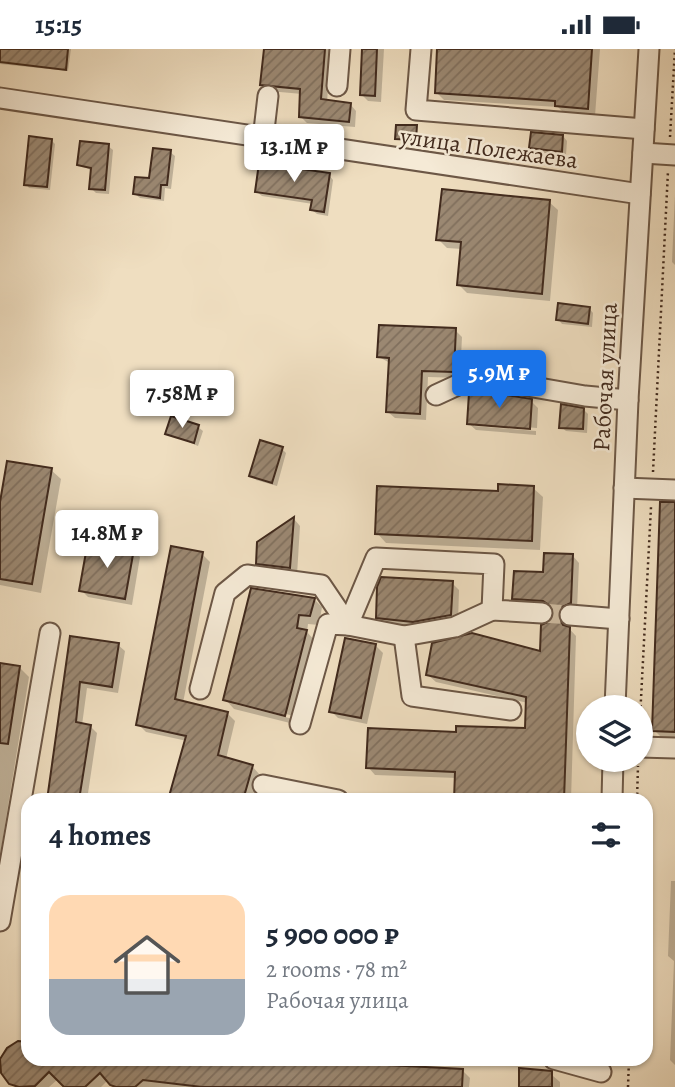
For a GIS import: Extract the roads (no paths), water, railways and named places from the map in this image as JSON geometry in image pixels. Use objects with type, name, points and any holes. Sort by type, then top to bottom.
[{"type":"street","points":[[337,86],[340,49]]},
{"type":"street","points":[[421,49],[416,110],[644,129]]},
{"type":"street","name":"Рабочая улица","points":[[616,695],[628,400],[649,49]]},
{"type":"street","points":[[263,139],[268,96]]},
{"type":"street","name":"улица Полежаева","points":[[0,99],[640,194]]},
{"type":"street","points":[[643,153],[672,155]]},
{"type":"street","points":[[436,395],[475,377],[628,400]]},
{"type":"street","points":[[624,488],[675,490]]},
{"type":"street","points":[[348,625],[376,558],[494,564],[492,610]]},
{"type":"street","points":[[200,689],[225,593],[247,575],[321,585],[348,625]]},
{"type":"street","points":[[300,724],[328,624],[348,625],[404,636],[455,627],[492,610],[542,613]]},
{"type":"street","points":[[570,615],[619,619]]},
{"type":"street","points":[[29,793],[50,633]]},
{"type":"street","points":[[404,636],[412,697],[511,710]]},
{"type":"street","points":[[653,747],[675,748]]},
{"type":"street","points":[[612,793],[613,772]]},
{"type":"street","points":[[263,785],[299,793]]},
{"type":"street","points":[[0,921],[21,858]]},
{"type":"street","points":[[578,1066],[601,1073]]},
{"type":"tunnel","points":[[542,613],[570,615]]}]
